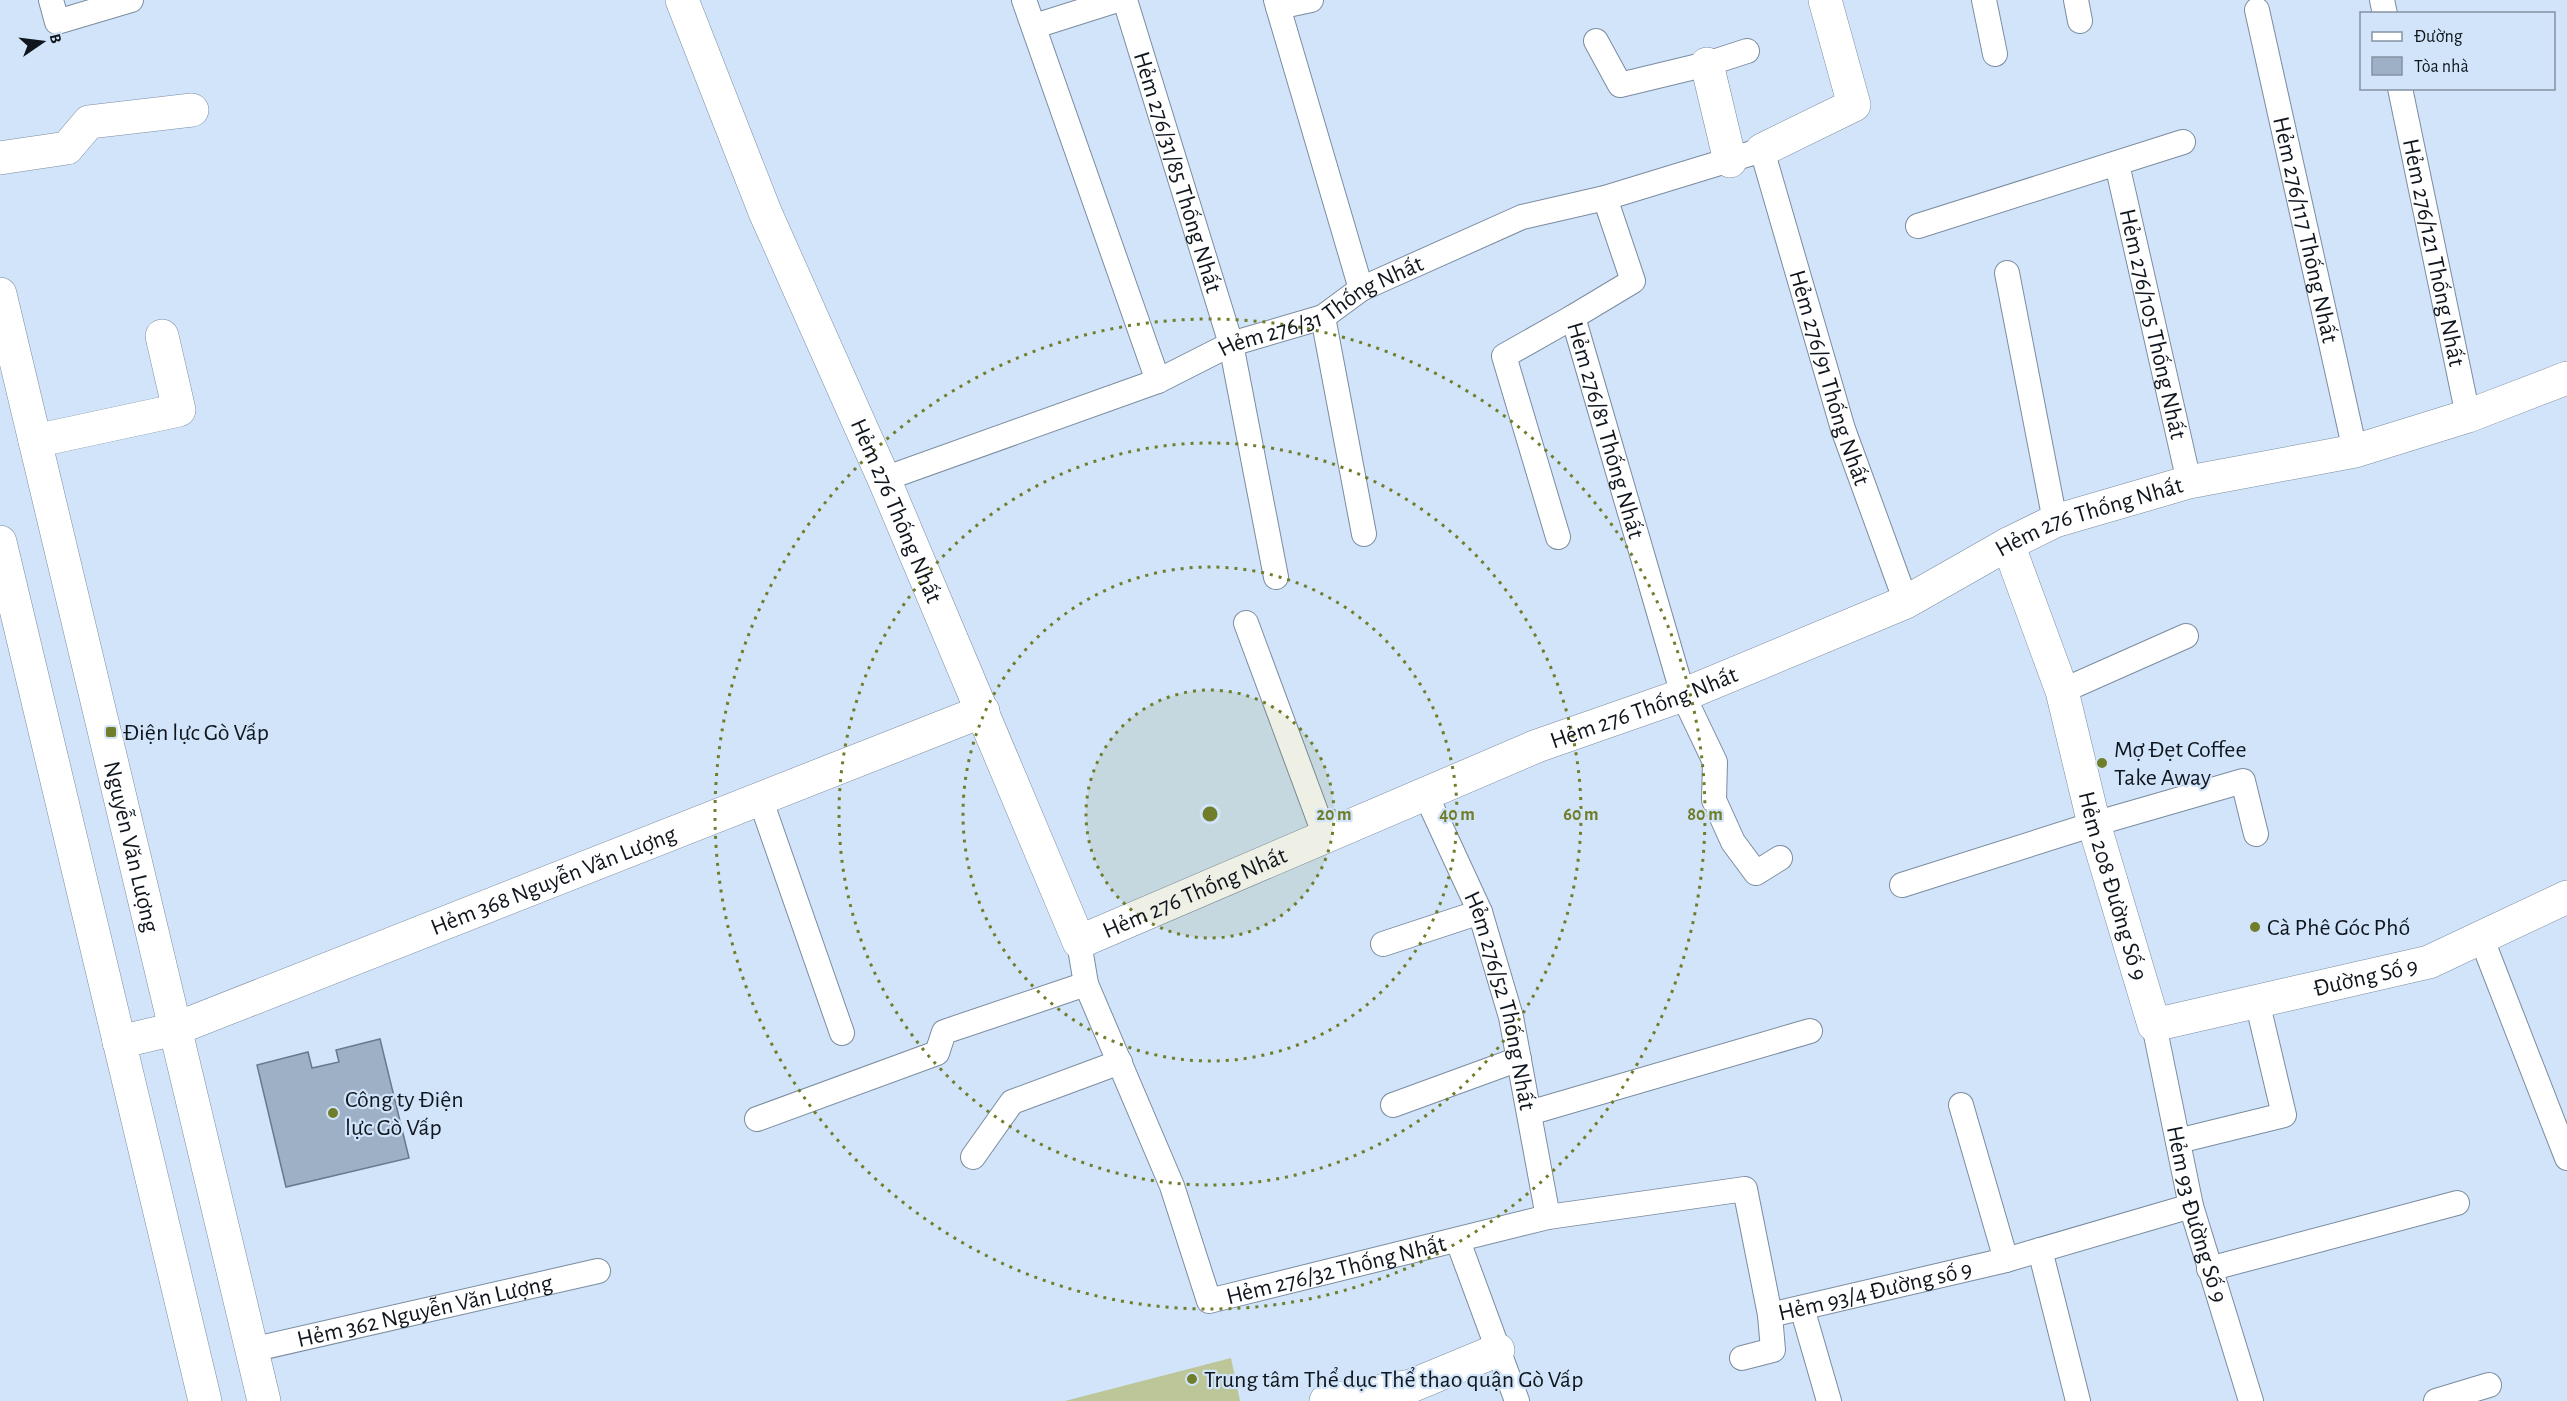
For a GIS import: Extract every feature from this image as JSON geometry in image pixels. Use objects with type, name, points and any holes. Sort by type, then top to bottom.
[{"type":"street","name":"Hẻm 276 Thống Nhất","points":[[682,0],[765,212],[884,479],[1079,942],[1538,746],[1683,695],[1906,602],[2008,544],[2055,521],[2189,482],[2355,451],[2468,416],[2567,378]]},
{"type":"street","points":[[1762,150],[1854,105],[1825,0]]},
{"type":"street","points":[[1707,64],[1730,161]]},
{"type":"street","points":[[0,158],[68,148],[89,122],[192,110]]},
{"type":"street","name":"Nguyễn Văn Lượng","points":[[0,294],[264,1401]]},
{"type":"street","points":[[35,441],[179,410],[162,336]]},
{"type":"street","points":[[0,542],[205,1401]]},
{"type":"street","name":"Hẻm 208 Đường Số 9","points":[[2008,544],[2062,691],[2094,824],[2154,1025]]},
{"type":"street","name":"Hẻm 368 Nguyễn Văn Lượng","points":[[119,1042],[175,1029],[983,711]]},
{"type":"street","name":"Đường Số 9","points":[[2154,1025],[2429,962],[2567,897]]},
{"type":"street","points":[[1326,1401],[1411,1386],[1498,1350]]},
{"type":"lane","points":[[51,0],[57,22],[131,0]]},
{"type":"lane","points":[[1024,0],[1158,381]]},
{"type":"lane","points":[[1035,26],[1117,0]]},
{"type":"lane","name":"Hẻm 276/31/85 Thống Nhất","points":[[1125,0],[1231,344],[1276,577]]},
{"type":"lane","points":[[1311,0],[1277,3],[1361,289]]},
{"type":"lane","points":[[1984,0],[1995,54]]},
{"type":"lane","name":"Hẻm 276/117 Thống Nhất","points":[[2257,10],[2355,451]]},
{"type":"lane","points":[[1596,40],[1620,85],[1707,64],[1747,51]]},
{"type":"lane","name":"Hẻm 276/121 Thống Nhất","points":[[2400,90],[2468,416]]},
{"type":"lane","points":[[1918,226],[2183,142]]},
{"type":"lane","name":"Hẻm 276/31 Thống Nhất","points":[[884,479],[1158,381],[1231,344],[1323,317],[1361,289],[1522,216],[1605,198],[1762,150]]},
{"type":"lane","name":"Hẻm 276/91 Thống Nhất","points":[[1762,150],[1843,429],[1906,602]]},
{"type":"lane","name":"Hẻm 276/105 Thống Nhất","points":[[2117,164],[2189,482]]},
{"type":"lane","points":[[1573,317],[1633,281],[1605,198]]},
{"type":"lane","points":[[2007,273],[2055,521]]},
{"type":"lane","points":[[1323,317],[1364,534]]},
{"type":"lane","name":"Hẻm 276/81 Thống Nhất","points":[[1558,537],[1504,356],[1573,317],[1683,695],[1715,762],[1714,800],[1733,842],[1756,873],[1780,858]]},
{"type":"lane","points":[[1246,623],[1325,836]]},
{"type":"lane","points":[[2062,691],[2186,636]]},
{"type":"lane","points":[[1902,885],[2094,824],[2243,781],[2256,834]]},
{"type":"lane","name":"Hẻm 276/52 Thống Nhất","points":[[1426,795],[1480,912],[1511,1017],[1548,1218]]},
{"type":"lane","points":[[760,798],[842,1033]]},
{"type":"lane","points":[[1383,944],[1480,912]]},
{"type":"lane","points":[[2481,938],[2567,1158]]},
{"type":"lane","name":"Hẻm 276/32 Thống Nhất","points":[[1079,942],[1086,984],[1172,1186],[1209,1301],[1548,1218]]},
{"type":"lane","points":[[757,1119],[937,1053],[944,1032],[1086,984]]},
{"type":"lane","points":[[2178,1141],[2284,1115],[2257,1001]]},
{"type":"lane","name":"Hẻm 93 Đường Số 9","points":[[2154,1025],[2191,1206],[2251,1401]]},
{"type":"lane","points":[[1529,1113],[1809,1031]]},
{"type":"lane","points":[[1394,1105],[1519,1059]]},
{"type":"lane","points":[[974,1157],[1012,1102],[1120,1062]]},
{"type":"lane","points":[[1961,1105],[2006,1260]]},
{"type":"lane","name":"Hẻm 93/4 Đường số 9","points":[[1548,1218],[1745,1189],[1770,1315],[2006,1260],[2191,1206]]},
{"type":"lane","points":[[2210,1269],[2457,1203]]},
{"type":"lane","points":[[1458,1241],[1517,1401]]},
{"type":"lane","points":[[2040,1250],[2078,1401]]},
{"type":"lane","name":"Hẻm 362 Nguyễn Văn Lượng","points":[[252,1350],[598,1271]]},
{"type":"lane","points":[[1802,1308],[1829,1401]]},
{"type":"lane","points":[[1742,1358],[1773,1350],[1770,1315]]},
{"type":"lane","points":[[2436,1401],[2489,1385]]},
{"type":"green space","name":"Trung tâm Thể dục Thể thao quận Gò Vấp","points":[[1231,1358],[1240,1401],[1065,1401]]},
{"type":"building","name":"Công ty Điện lực Gò Vấp","points":[[380,1039],[409,1158],[286,1187],[257,1065],[308,1052],[312,1068],[339,1062],[336,1050]]},
{"type":"place","name":"Điện lực Gò Vấp","points":[[111,732]]},
{"type":"place","name":"Mợ Đẹt Coffee Take Away","points":[[2102,763]]},
{"type":"place","name":"Cà Phê Góc Phố","points":[[2255,927]]},
{"type":"place","name":"Công ty Điện lực Gò Vấp","points":[[333,1113]]},
{"type":"place","name":"Trung tâm Thể dục Thể thao quận Gò Vấp","points":[[1192,1379]]}]
